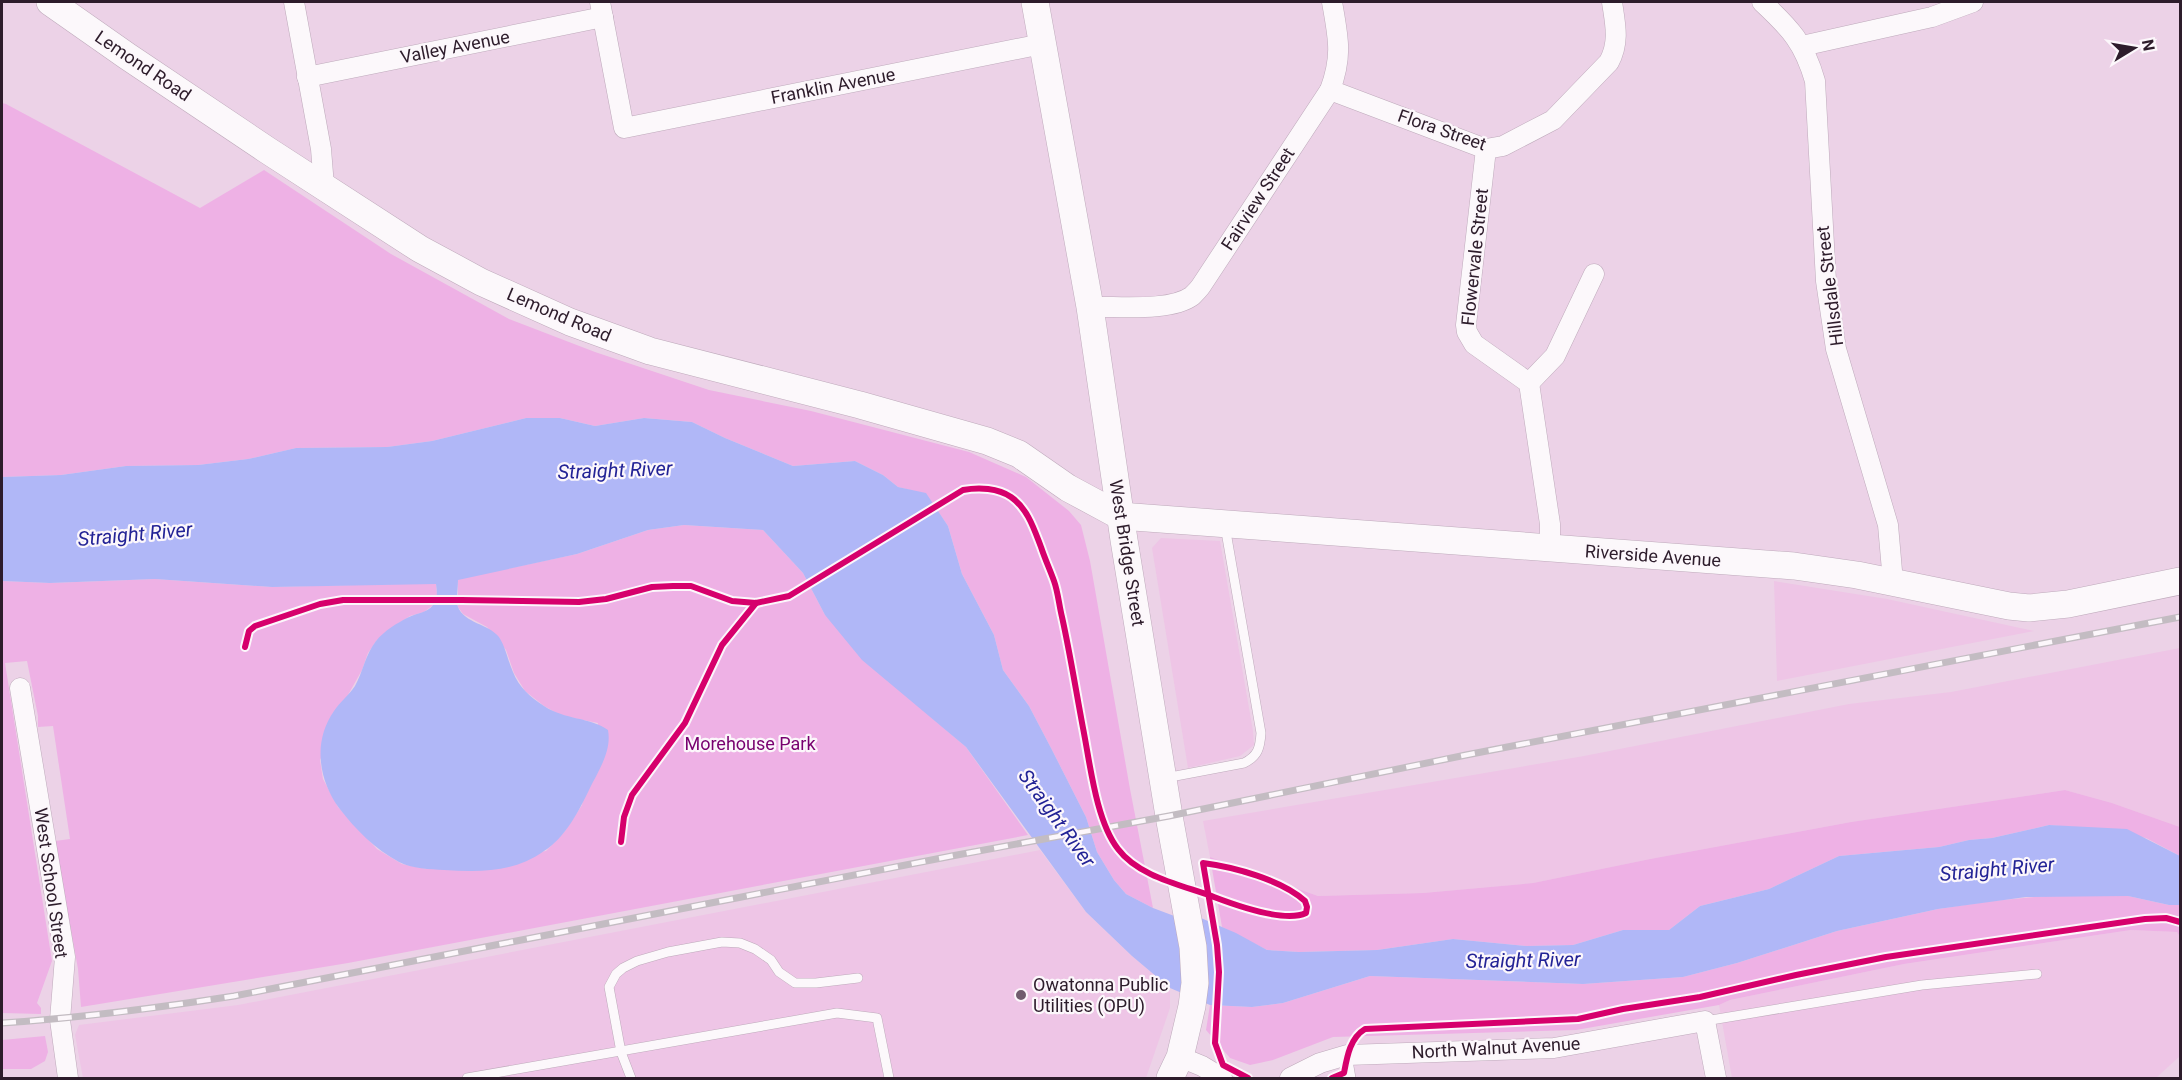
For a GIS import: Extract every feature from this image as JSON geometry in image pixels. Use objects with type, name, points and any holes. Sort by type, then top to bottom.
[{"type":"street","name":"Lemond Road","points":[[50,2],[127,56],[420,249],[481,282],[570,322],[650,351],[860,405],[987,441],[1019,454],[1068,488],[1120,516]]},
{"type":"street","points":[[294,2],[321,149],[324,186]]},
{"type":"street","name":"West Bridge Street","points":[[1035,2],[1090,307],[1120,516],[1177,862],[1190,926],[1194,968],[1192,1006],[1189,1025],[1175,1068],[1202,1066],[1221,1078]]},
{"type":"street","name":"Fairview Street","points":[[1090,307],[1165,305],[1192,296],[1202,286],[1330,90],[1339,57],[1332,2]]},
{"type":"street","name":"Flora Street","points":[[1330,90],[1486,148],[1503,146],[1553,120],[1609,62],[1615,52],[1617,30],[1612,2]]},
{"type":"street","name":"Hillsdale Street","points":[[1762,2],[1793,32],[1802,46],[1815,81],[1829,313],[1836,349],[1888,525],[1893,582]]},
{"type":"street","points":[[1802,46],[1932,16],[1973,2]]},
{"type":"street","name":"Valley Avenue","points":[[307,77],[602,9]]},
{"type":"street","name":"Franklin Avenue","points":[[602,9],[624,128],[1042,44]]},
{"type":"street","name":"Flowervale Street","points":[[1486,148],[1467,332],[1474,344],[1529,383]]},
{"type":"street","points":[[1550,549],[1550,524],[1529,383],[1555,356],[1594,274]]},
{"type":"street","name":"Riverside Avenue","points":[[1120,516],[1794,566],[2030,608],[2068,604],[2181,581]]},
{"type":"street","name":"West School Street","points":[[20,688],[64,957],[60,1020],[68,1078]]},
{"type":"street","points":[[1705,1021],[1716,1078]]},
{"type":"street","name":"North Walnut Avenue","points":[[1290,1078],[1320,1063],[1347,1055],[1554,1048],[1705,1021]]},
{"type":"lane","points":[[1163,778],[1244,763],[1258,753],[1261,733],[1225,525]]},
{"type":"lane","points":[[631,1078],[621,1051],[609,987],[616,974],[637,961],[668,952],[723,942],[740,943],[755,949],[771,960],[779,972],[795,983],[858,978]]},
{"type":"lane","points":[[1705,1021],[1922,985],[2037,974]]},
{"type":"lane","points":[[467,1078],[837,1013],[876,1018],[889,1078]]},
{"type":"lane","points":[[1347,1055],[1351,1078]]},
{"type":"shaded area","points":[[1161,538],[1220,541],[1253,731],[1254,745],[1240,756],[1188,768],[1152,548]]},
{"type":"shaded area","points":[[1774,581],[1887,599],[2034,631],[1777,681]]},
{"type":"shaded area","points":[[2180,648],[2180,827],[2112,803],[2065,790],[1851,822],[1533,883],[1423,893],[1318,896],[1210,857],[1203,821],[1584,756],[1849,704],[1951,692]]},
{"type":"shaded area","points":[[1040,850],[1086,912],[1170,988],[1170,1008],[1146,1078],[83,1078],[75,1035],[79,1025],[238,1005]]},
{"type":"shaded area","points":[[2131,930],[2177,932],[2180,937],[2180,1056],[2156,1078],[1732,1078],[1719,1005],[1730,1000],[1904,964]]},
{"type":"green space","points":[[2,103],[200,208],[264,170],[391,254],[509,319],[595,352],[709,390],[811,411],[969,452],[1026,477],[1069,511],[1081,525],[1090,561],[1153,908],[1126,894],[1114,880],[1097,852],[1086,817],[1051,748],[1029,706],[1003,670],[994,635],[962,574],[948,526],[926,494],[898,487],[883,475],[855,461],[793,466],[692,422],[644,418],[595,426],[560,418],[526,418],[432,441],[387,447],[296,448],[248,459],[198,465],[126,466],[61,475],[2,477]]},
{"type":"green space","name":"Morehouse Park","points":[[684,525],[763,530],[803,573],[825,615],[931,717],[966,747],[1028,835],[348,963],[81,1007],[78,969],[55,841],[70,839],[53,726],[38,727],[38,716],[27,661],[5,663],[52,961],[37,1003],[41,1008],[41,1014],[2,1013],[2,581],[50,583],[155,579],[272,587],[436,583],[437,595],[433,605],[393,627],[377,640],[368,653],[320,760],[323,779],[338,807],[377,849],[402,864],[427,869],[546,851],[565,831],[582,805],[598,723],[562,716],[525,691],[514,673],[506,650],[487,627],[463,614],[458,607],[458,579],[577,554],[648,530]]},
{"type":"green space","points":[[2065,790],[2112,803],[2180,827],[2180,856],[2146,838],[2086,828],[2049,825],[1939,847],[1839,856],[1769,889],[1700,906],[1669,930],[1623,930],[1573,945],[1527,946],[1453,939],[1377,950],[1299,952],[1267,950],[1222,927],[1210,857],[1318,896],[1423,893],[1533,883],[1851,822]]},
{"type":"green space","points":[[2056,895],[2128,896],[2169,905],[2180,905],[2180,937],[2177,932],[2131,930],[1904,964],[1730,1000],[1719,1005],[1576,1030],[1333,1037],[1273,1060],[1250,1065],[1230,1058],[1206,1030],[1210,1005],[1252,1007],[1283,1003],[1370,976],[1583,984],[1683,977],[1737,963],[1837,931],[1938,909]]},
{"type":"green space","points":[[45,1036],[48,1052],[45,1061],[31,1069],[2,1069],[2,1040]]},
{"type":"water","name":"Straight River","points":[[526,418],[560,418],[595,426],[644,418],[692,422],[793,466],[855,461],[883,475],[898,487],[926,493],[948,526],[962,574],[994,635],[1003,670],[1029,706],[1086,817],[1097,852],[1114,880],[1126,894],[1153,908],[1185,920],[1201,918],[1267,950],[1299,952],[1377,950],[1453,939],[1527,946],[1573,945],[1623,930],[1669,930],[1700,906],[1769,889],[1839,856],[1939,847],[2049,825],[2127,829],[2180,856],[2180,905],[2169,905],[2128,896],[2026,897],[1938,909],[1837,931],[1737,963],[1683,977],[1583,984],[1370,976],[1283,1003],[1252,1007],[1210,1005],[1170,988],[1086,912],[966,747],[862,660],[825,615],[803,573],[763,530],[684,525],[648,530],[577,554],[458,580],[457,604],[461,612],[499,637],[515,677],[526,691],[552,711],[601,726],[608,730],[609,738],[603,761],[585,798],[565,832],[552,846],[520,864],[483,871],[421,868],[404,864],[390,857],[366,838],[339,808],[326,785],[321,760],[321,747],[327,723],[336,708],[355,686],[372,646],[391,628],[431,608],[435,603],[436,584],[272,587],[155,579],[50,583],[2,581],[2,477],[61,475],[126,466],[198,465],[248,459],[296,448],[387,447],[432,441]]},
{"type":"railway","points":[[2,1023],[118,1012],[234,996],[1169,816],[1466,755],[2180,617]]},
{"type":"cycle path","points":[[245,647],[249,631],[255,626],[320,604],[343,600],[579,602],[606,599],[652,587],[691,586],[732,601],[756,603],[789,596],[963,490],[988,489],[1006,494],[1022,507],[1030,520],[1055,585],[1099,808],[1110,837],[1118,849],[1137,867],[1149,873],[1175,884],[1202,893],[1214,897],[1223,900],[1234,904],[1247,908],[1273,914],[1297,916],[1306,913],[1305,901],[1271,881],[1229,868],[1203,863],[1217,945],[1219,972],[1215,1043],[1223,1065],[1248,1078]]},
{"type":"cycle path","points":[[621,842],[624,817],[632,795],[685,723],[722,645],[756,603]]},
{"type":"cycle path","points":[[1332,1078],[1344,1073],[1353,1043],[1365,1029],[1578,1019],[1623,1009],[1700,997],[1886,957],[2145,919],[2166,918],[2180,922]]},
{"type":"place","name":"Owatonna Public Utilities (OPU)","points":[[1021,995]]}]
